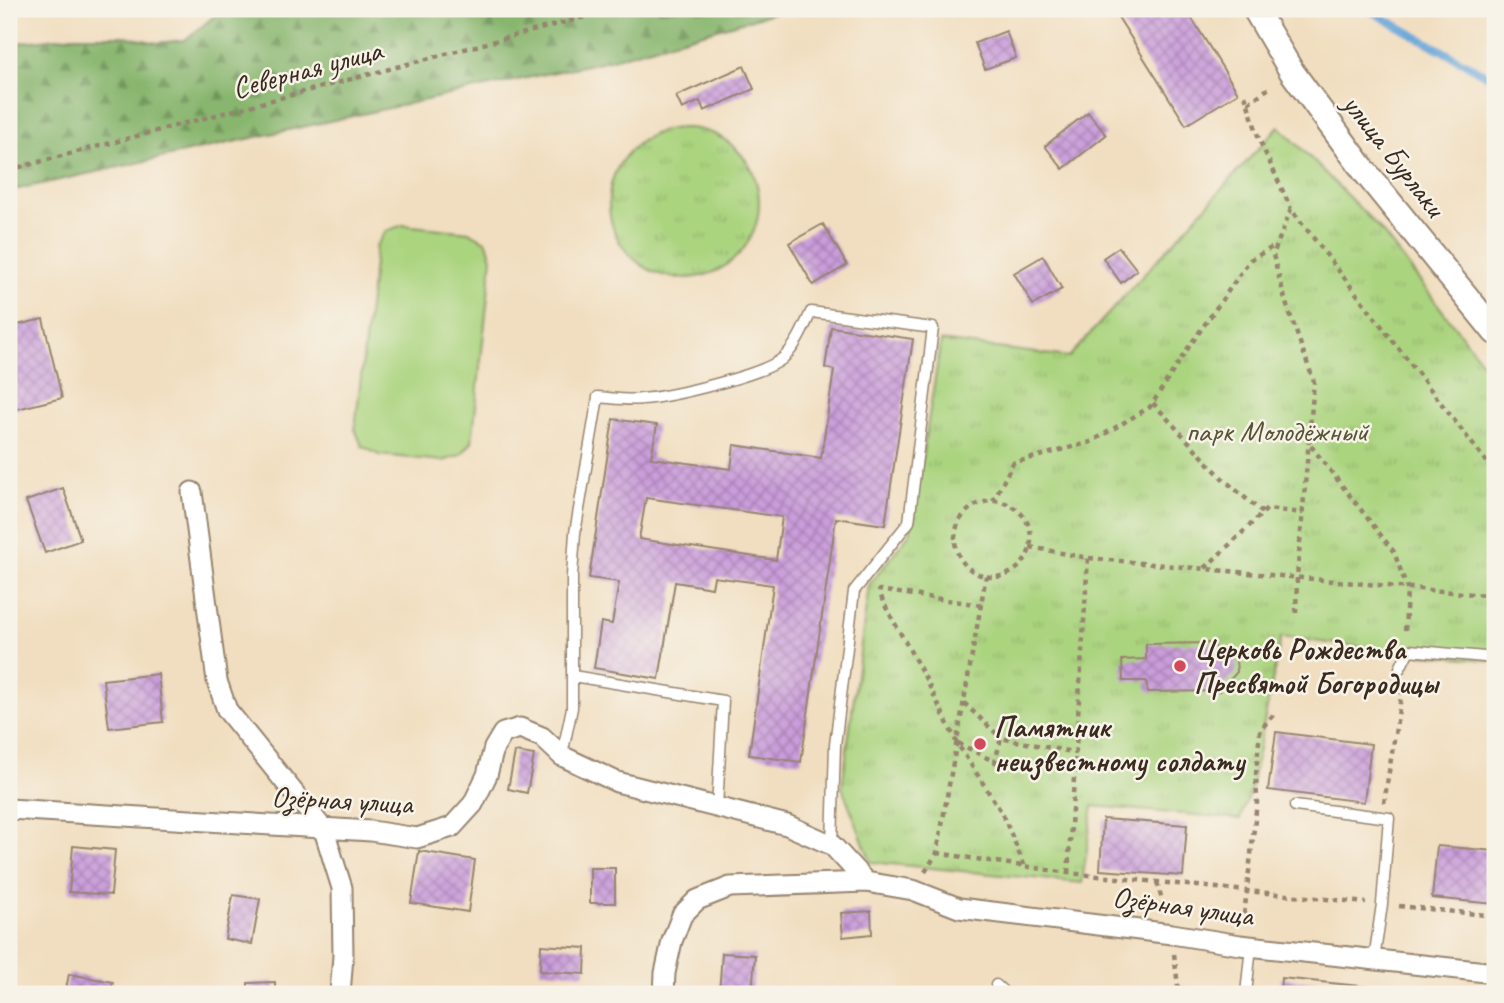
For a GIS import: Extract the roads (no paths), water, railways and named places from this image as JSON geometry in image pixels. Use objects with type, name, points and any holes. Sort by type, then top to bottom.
[{"type":"street","name":"улица Бурлаки","points":[[1255,9],[1292,72],[1350,152],[1495,332]]},
{"type":"street","points":[[192,492],[216,681],[227,710],[324,830],[342,888],[343,956],[340,994]]},
{"type":"street","name":"Озёрная улица","points":[[9,809],[371,831],[416,838],[452,827],[473,804],[487,775],[494,748],[503,733],[520,728],[542,737],[562,756],[617,782],[787,825],[832,845],[866,882]]},
{"type":"street","name":"Озёрная улица","points":[[664,994],[665,973],[672,941],[682,915],[697,900],[730,887],[866,882],[913,890],[959,908],[1374,961],[1495,973]]},
{"type":"lane","points":[[562,756],[572,708],[572,576],[575,533],[598,397],[640,400],[749,374],[782,359],[800,335],[811,312],[933,328],[909,522],[855,590],[835,745],[832,845]]},
{"type":"lane","points":[[1400,667],[1409,650],[1495,658]]},
{"type":"lane","points":[[573,676],[723,701],[717,807]]},
{"type":"lane","points":[[1295,806],[1389,818],[1378,900],[1374,961]]},
{"type":"lane","points":[[1245,945],[1246,994]]},
{"type":"lane","points":[[996,985],[1006,994]]},
{"type":"waterway","points":[[1367,9],[1495,80]]},
{"type":"place","name":"Церковь Рождества Пресвятой Богородицы","points":[[1180,666]]},
{"type":"place","name":"Памятник неизвестному солдату","points":[[980,744]]},
{"type":"park label","name":"парк Молодёжный","points":[[1277,431]]}]
